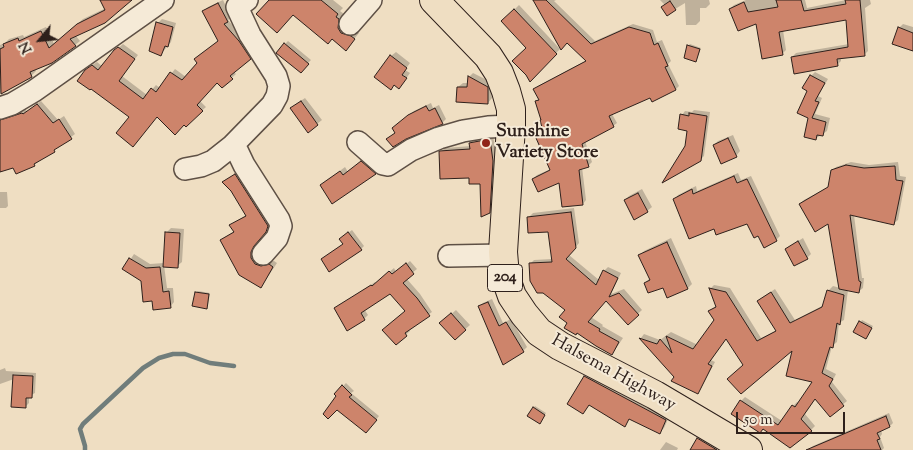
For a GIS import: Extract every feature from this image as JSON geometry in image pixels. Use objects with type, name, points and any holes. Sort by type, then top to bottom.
[{"type":"highway","name":"Halsema Highway","points":[[434,0],[488,56],[500,73],[510,109],[511,126],[503,221],[503,256],[505,276],[512,296],[524,314],[539,332],[560,346],[655,395],[748,450]]},
{"type":"street","points":[[0,108],[12,104],[34,91],[163,0]]},
{"type":"street","points":[[350,24],[371,0]]},
{"type":"street","points":[[184,169],[213,161],[234,144],[272,105],[277,96],[279,86],[276,76],[246,29],[239,2]]},
{"type":"street","points":[[358,142],[383,164],[388,165],[411,150],[439,138],[488,126],[511,126]]},
{"type":"street","points":[[234,144],[244,165],[281,226],[277,238],[263,254]]},
{"type":"street","points":[[449,256],[503,256]]},
{"type":"building","points":[[100,0],[132,0],[105,23],[70,39],[76,46],[52,63],[30,72],[32,77],[1,94],[0,49],[4,47],[3,44],[18,38],[19,41],[41,31],[49,48],[77,24],[105,10]]},
{"type":"building","points":[[269,0],[321,0],[338,14],[336,17],[339,19],[338,28],[341,33],[355,39],[346,51],[332,39],[328,44],[293,15],[277,33],[256,14]]},
{"type":"building","points":[[533,0],[546,0],[591,44],[629,27],[650,33],[654,45],[658,43],[668,66],[665,67],[676,90],[652,102],[650,98],[609,116],[614,127],[582,144],[589,167],[579,170],[583,205],[562,207],[559,183],[538,192],[532,179],[550,170],[536,138],[544,135],[535,101],[539,100],[533,89],[586,61],[567,43],[561,50]]},
{"type":"building","points":[[776,0],[801,0],[804,11],[846,4],[845,0],[860,0],[865,56],[837,59],[838,66],[794,74],[791,57],[848,47],[846,20],[779,32],[783,55],[762,59],[756,24],[738,31],[729,9],[744,2],[748,12],[778,7]]},
{"type":"building","points":[[670,1],[676,10],[667,16],[661,7]]},
{"type":"building","points":[[218,3],[228,22],[224,24],[251,59],[230,76],[233,79],[222,88],[217,83],[197,105],[203,111],[186,127],[184,125],[175,135],[157,117],[133,147],[116,133],[129,117],[77,81],[85,70],[92,65],[98,70],[118,47],[135,59],[119,81],[143,99],[151,88],[156,92],[170,72],[182,80],[197,63],[194,59],[218,41],[202,11]]},
{"type":"building","points":[[514,9],[557,54],[530,82],[526,75],[512,61],[526,48],[501,21]]},
{"type":"building","points":[[156,22],[173,27],[168,47],[165,46],[161,56],[149,51]]},
{"type":"building","points":[[898,27],[913,33],[913,51],[892,44]]},
{"type":"building","points":[[284,43],[309,64],[301,73],[276,53]]},
{"type":"building","points":[[687,45],[700,49],[696,62],[684,58]]},
{"type":"building","points":[[390,55],[407,68],[402,75],[407,78],[399,89],[394,85],[391,90],[374,77]]},
{"type":"building","points":[[810,75],[825,83],[815,101],[819,102],[812,118],[826,122],[823,136],[817,135],[816,140],[804,137],[808,118],[797,113],[807,91],[802,88]]},
{"type":"building","points":[[468,76],[488,87],[488,104],[456,102],[457,87],[467,87]]},
{"type":"building","points":[[301,101],[318,125],[308,133],[290,108]]},
{"type":"building","points":[[37,104],[53,123],[59,119],[72,139],[54,150],[55,152],[34,164],[35,166],[16,174],[13,168],[0,172],[0,120],[23,114]]},
{"type":"building","points":[[426,106],[429,111],[435,108],[443,124],[406,139],[393,147],[386,139],[395,133],[392,128],[408,115]]},
{"type":"building","points":[[689,113],[707,116],[701,161],[662,183],[685,146],[687,131],[678,129],[680,114],[689,116]]},
{"type":"building","points":[[728,138],[737,157],[721,164],[713,145]]},
{"type":"building","points":[[490,139],[493,161],[490,213],[481,217],[480,184],[469,184],[469,178],[440,179],[439,151],[470,149],[469,143]]},
{"type":"building","points":[[361,161],[376,174],[332,204],[320,185],[340,171],[343,175]]},
{"type":"building","points":[[846,165],[864,168],[895,166],[896,180],[903,181],[894,225],[850,215],[859,281],[861,282],[859,293],[839,289],[828,224],[815,232],[799,204],[828,187],[831,170]]},
{"type":"building","points":[[235,174],[268,226],[266,232],[251,252],[251,258],[255,264],[261,266],[269,264],[273,267],[261,288],[239,275],[220,240],[234,232],[229,225],[246,216],[231,191],[222,182]]},
{"type":"building","points":[[734,176],[737,183],[747,179],[777,241],[764,248],[758,236],[754,238],[747,224],[716,235],[714,229],[689,239],[673,199],[692,189],[693,194]]},
{"type":"building","points":[[638,193],[648,212],[634,220],[624,200]]},
{"type":"building","points":[[571,212],[576,248],[566,259],[596,285],[603,270],[618,278],[609,297],[619,293],[639,315],[628,325],[606,301],[588,322],[600,329],[599,331],[619,342],[612,355],[577,333],[576,335],[564,328],[567,323],[559,317],[565,310],[543,293],[537,293],[530,281],[529,263],[552,262],[548,232],[528,233],[527,217]]},
{"type":"building","points":[[165,232],[180,233],[178,268],[163,267]]},
{"type":"building","points":[[348,232],[362,250],[329,272],[321,259],[343,244],[339,239]]},
{"type":"building","points":[[798,241],[808,259],[794,266],[785,249]]},
{"type":"building","points":[[667,242],[688,289],[667,298],[663,288],[648,293],[644,283],[650,280],[638,255]]},
{"type":"building","points":[[129,258],[146,268],[160,267],[163,292],[169,291],[171,308],[153,310],[152,301],[143,302],[141,281],[122,269]]},
{"type":"building","points":[[406,263],[414,274],[403,283],[430,316],[405,333],[407,336],[396,345],[382,330],[405,311],[390,294],[361,313],[365,320],[347,331],[334,308],[372,286],[389,271],[392,274]]},
{"type":"building","points":[[709,288],[726,292],[757,341],[776,331],[757,301],[771,292],[790,323],[822,307],[827,290],[844,295],[840,325],[837,323],[833,348],[830,347],[822,373],[833,379],[829,386],[844,406],[830,417],[815,399],[801,419],[812,431],[790,448],[763,429],[760,433],[731,414],[740,400],[778,425],[792,405],[795,407],[812,382],[786,376],[792,351],[741,394],[727,379],[743,365],[726,339],[708,364],[712,366],[698,394],[671,381],[674,377],[639,338],[657,344],[660,339],[672,353],[666,336],[693,349],[714,320],[708,311],[716,307]]},
{"type":"building","points":[[195,292],[209,294],[207,309],[192,306]]},
{"type":"building","points":[[488,302],[499,326],[506,322],[524,352],[503,365],[478,306]]},
{"type":"building","points":[[451,313],[466,330],[455,340],[439,323]]},
{"type":"building","points":[[859,321],[872,328],[866,339],[853,332]]},
{"type":"building","points":[[13,375],[33,376],[32,398],[26,398],[26,408],[11,407]]},
{"type":"building","points":[[584,376],[666,420],[660,434],[629,419],[625,427],[589,405],[583,414],[567,404]]},
{"type":"building","points":[[342,385],[352,395],[349,397],[377,420],[366,433],[337,410],[328,419],[323,414],[336,396],[334,394]]},
{"type":"building","points":[[533,407],[545,415],[540,424],[527,416]]},
{"type":"building","points":[[886,416],[890,427],[877,433],[880,439],[877,440],[881,450],[806,450]]},
{"type":"building","points":[[697,438],[717,450],[690,450]]},
{"type":"waterway","points":[[85,450],[80,429],[83,424],[143,368],[159,358],[173,354],[185,354],[210,363],[234,366]]},
{"type":"place","name":"Sunshine Variety Store","points":[[486,143]]}]
